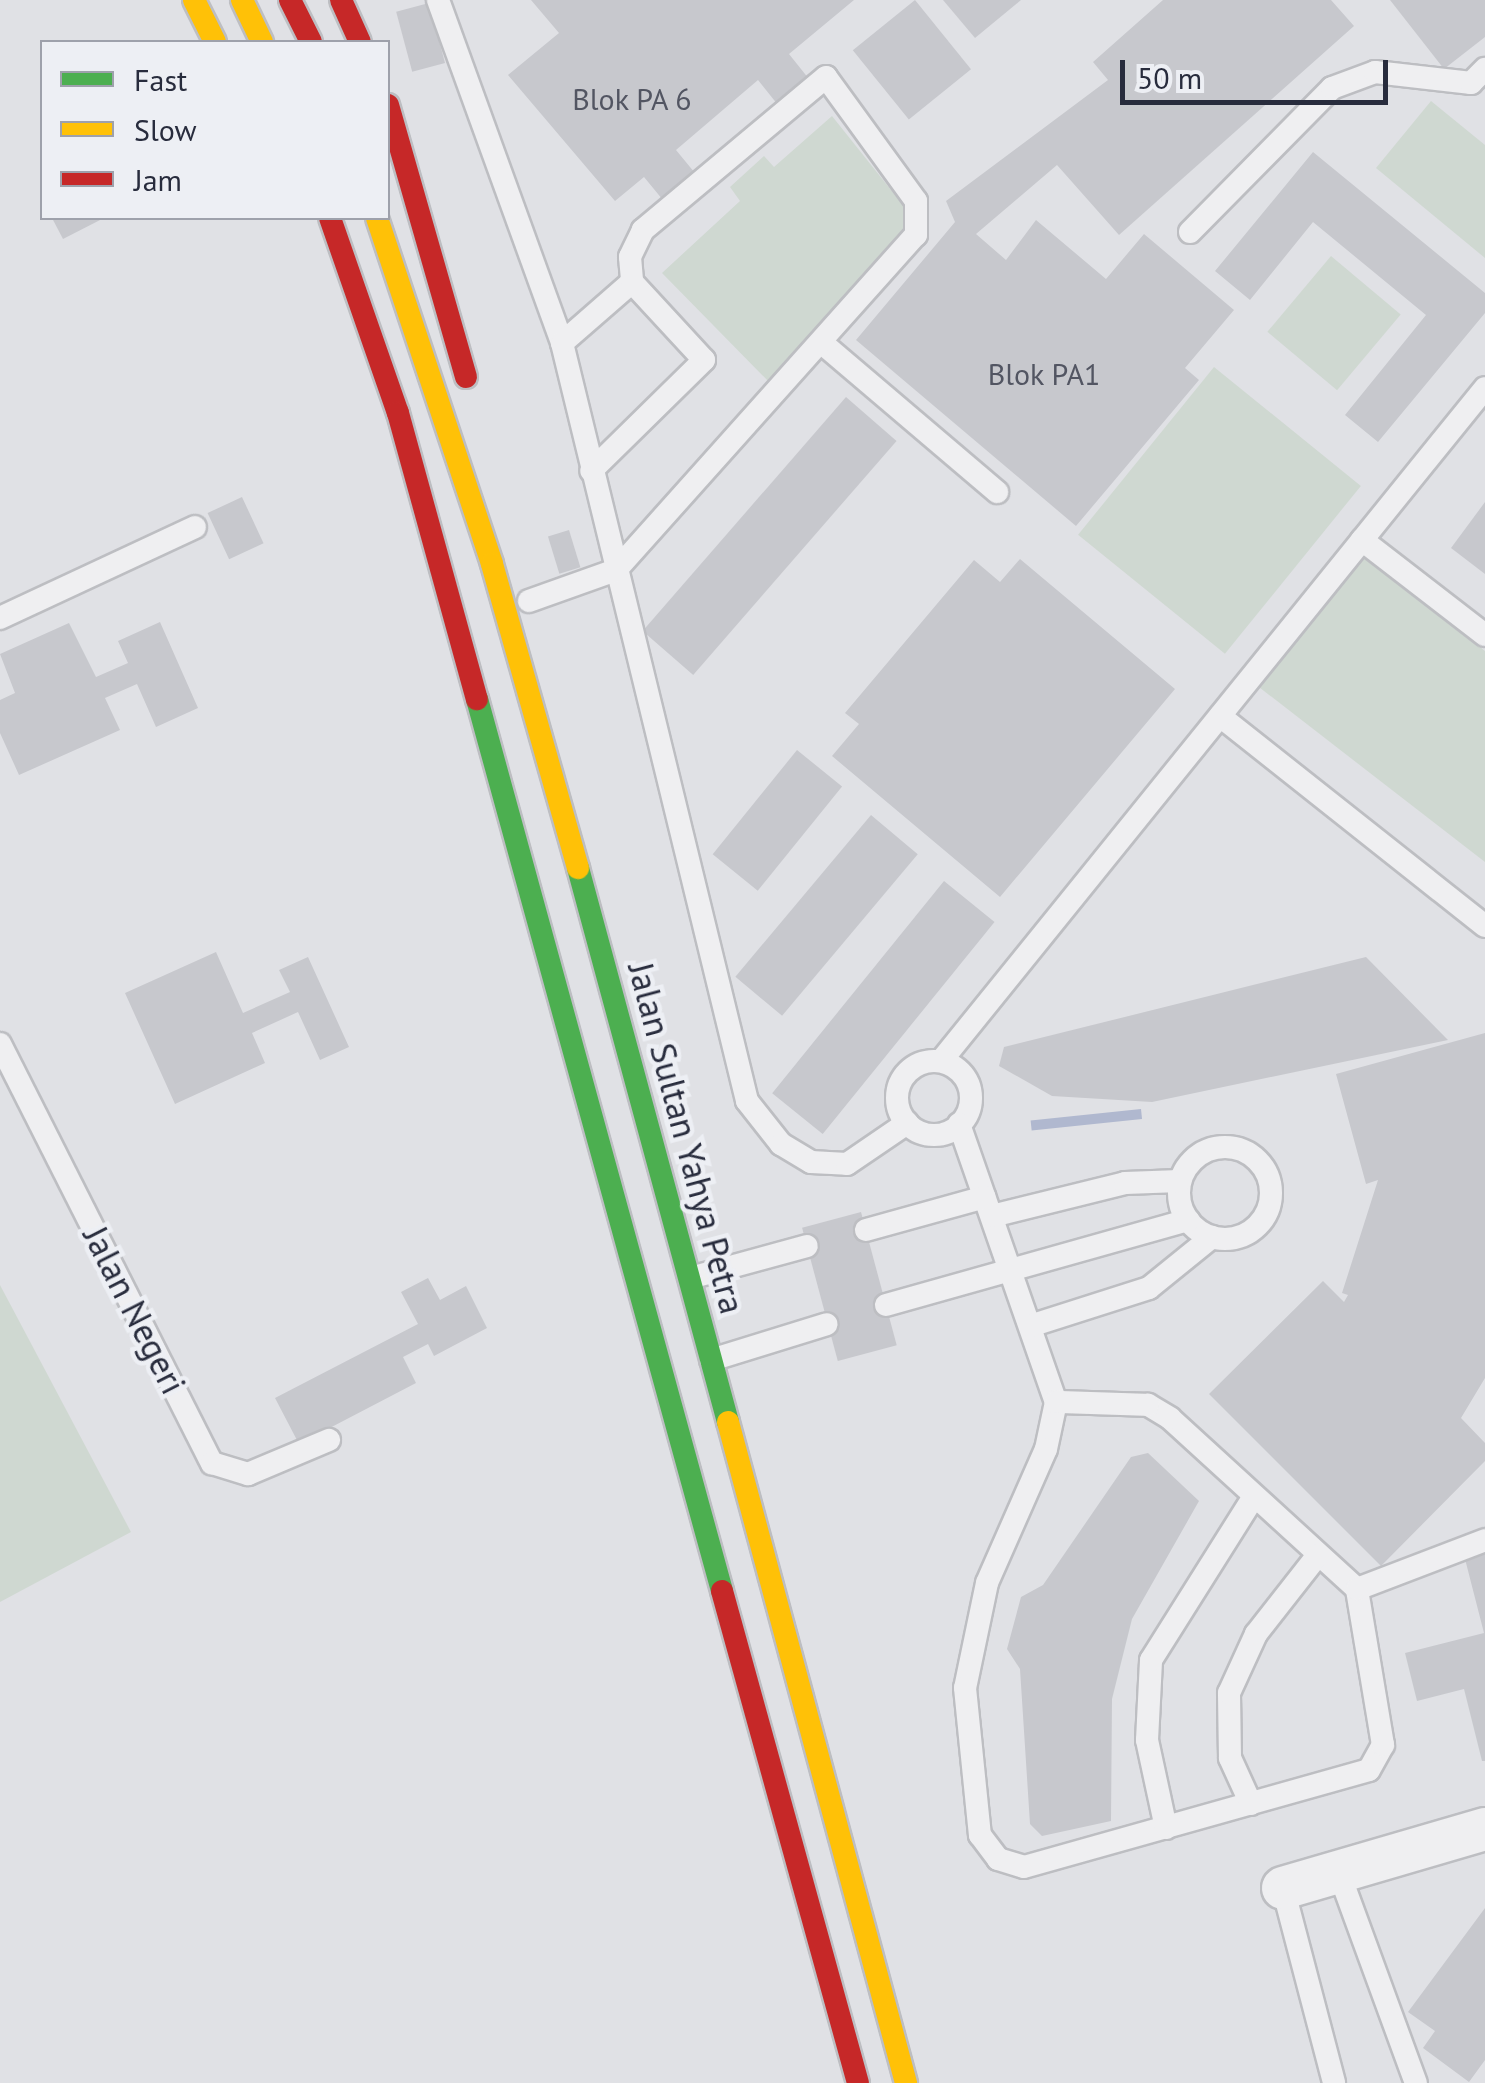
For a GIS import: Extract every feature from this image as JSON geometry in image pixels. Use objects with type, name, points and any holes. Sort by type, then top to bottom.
[{"type":"main road","points":[[194,0],[214,40]]},
{"type":"main road","points":[[242,0],[261,40]]},
{"type":"main road","points":[[290,0],[310,40]]},
{"type":"main road","points":[[341,0],[359,40]]},
{"type":"main road","points":[[390,113],[476,412]]},
{"type":"main road","points":[[331,220],[398,413],[858,2083]]},
{"type":"main road","name":"Jalan Sultan Yahya Petra","points":[[378,220],[538,730],[906,2083]]},
{"type":"main road","points":[[508,526],[529,601],[538,730]]},
{"type":"main road","points":[[424,612],[480,720]]},
{"type":"street","points":[[1283,1888],[1485,1830]]},
{"type":"street","points":[[842,2021],[887,2010]]},
{"type":"lane","points":[[438,0],[562,343],[747,1101],[780,1144],[811,1162],[847,1164],[907,1124]]},
{"type":"lane","points":[[1190,232],[1332,88],[1375,72],[1480,83]]},
{"type":"lane","points":[[529,601],[616,570],[916,234],[916,201],[826,78],[643,230],[630,256],[632,282],[698,351],[703,370],[591,471]]},
{"type":"lane","points":[[562,343],[632,282]]},
{"type":"lane","points":[[822,343],[997,492]]},
{"type":"lane","points":[[959,1124],[927,1134],[907,1124],[897,1103],[902,1080],[918,1064],[941,1061],[1485,388]]},
{"type":"lane","points":[[0,618],[195,527]]},
{"type":"lane","points":[[1362,540],[1485,636]]},
{"type":"lane","points":[[1220,716],[1485,926]]},
{"type":"lane","name":"Jalan Negeri","points":[[0,1044],[212,1462],[248,1474],[330,1440]]},
{"type":"lane","points":[[941,1061],[970,1093],[959,1124],[1056,1402],[1046,1448],[987,1583],[965,1688],[980,1835],[998,1859],[1024,1868],[1251,1804],[1378,1761],[1357,1589],[1148,1405],[1056,1402]]},
{"type":"lane","points":[[866,1230],[1126,1182],[1180,1181],[1212,1148],[1243,1149],[1266,1170],[1266,1215],[1243,1236],[1212,1237],[1148,1288],[1030,1326]]},
{"type":"lane","points":[[1180,1181],[1188,1220],[1212,1237]]},
{"type":"lane","points":[[886,1305],[1009,1267],[1188,1220]]},
{"type":"lane","points":[[687,1279],[807,1246]]},
{"type":"lane","points":[[710,1360],[827,1324]]},
{"type":"lane","points":[[1166,1828],[1147,1740],[1151,1660],[1253,1498]]},
{"type":"lane","points":[[1357,1589],[1485,1540]]},
{"type":"lane","points":[[1251,1804],[1230,1758],[1228,1693],[1256,1634],[1318,1554]]},
{"type":"lane","points":[[1338,1870],[1416,2083]]},
{"type":"lane","points":[[1283,1888],[1334,2083]]},
{"type":"shaded area","points":[[1431,101],[1485,145],[1485,258],[1376,168]]},
{"type":"shaded area","points":[[832,116],[903,205],[904,238],[769,382],[662,273],[740,201],[730,187],[764,156],[774,167]]},
{"type":"shaded area","points":[[1331,256],[1401,314],[1337,390],[1267,332]]},
{"type":"shaded area","points":[[1214,367],[1361,486],[1225,654],[1078,535]]},
{"type":"shaded area","points":[[1360,554],[1485,651],[1485,862],[1255,684]]},
{"type":"shaded area","points":[[0,1285],[131,1532],[0,1602]]},
{"type":"water","points":[[1141,1109],[1142,1119],[1032,1131],[1031,1121]]},
{"type":"building","points":[[531,0],[854,0],[789,54],[817,89],[786,115],[758,80],[676,150],[704,184],[672,211],[644,177],[615,201],[508,75],[559,33]]},
{"type":"building","points":[[915,0],[971,69],[909,120],[853,50]]},
{"type":"building","points":[[943,0],[1021,0],[975,38]]},
{"type":"building","points":[[1163,0],[1331,0],[1354,26],[1119,235],[1057,165],[976,234],[1006,260],[1036,220],[1106,279],[1144,234],[1234,310],[1185,368],[1199,380],[1076,526],[856,340],[955,222],[946,201],[1108,80],[1093,62]]},
{"type":"building","points":[[1390,0],[1485,0],[1485,37],[1444,69]]},
{"type":"building","points":[[429,3],[445,63],[412,72],[396,12]]},
{"type":"building","points":[[1313,152],[1485,293],[1485,313],[1378,442],[1345,415],[1426,315],[1313,222],[1250,300],[1215,271]]},
{"type":"building","points":[[53,220],[100,220],[63,239]]},
{"type":"building","points":[[846,397],[897,441],[693,675],[643,631]]},
{"type":"building","points":[[242,497],[264,543],[229,559],[208,513]]},
{"type":"building","points":[[1485,502],[1485,574],[1451,548]]},
{"type":"building","points":[[569,530],[580,567],[559,574],[548,536]]},
{"type":"building","points":[[1020,559],[1175,689],[1000,897],[832,756],[859,724],[845,713],[974,560],[1000,582]]},
{"type":"building","points":[[160,622],[198,708],[156,727],[137,684],[105,698],[120,730],[19,775],[0,733],[0,700],[15,693],[0,654],[69,623],[96,677],[128,663],[118,641]]},
{"type":"building","points":[[797,750],[842,787],[758,891],[713,854]]},
{"type":"building","points":[[871,815],[918,854],[782,1016],[735,977]]},
{"type":"building","points":[[944,881],[995,922],[823,1134],[772,1093]]},
{"type":"building","points":[[216,952],[243,1013],[290,992],[279,970],[308,957],[349,1047],[320,1060],[298,1012],[252,1033],[265,1063],[175,1104],[125,993]]},
{"type":"building","points":[[1366,957],[1448,1040],[1152,1102],[1052,1096],[999,1066],[1004,1047]]},
{"type":"building","points":[[1485,1033],[1485,1378],[1461,1418],[1485,1443],[1485,1461],[1381,1566],[1209,1394],[1323,1281],[1344,1302],[1348,1295],[1342,1293],[1378,1180],[1366,1184],[1336,1074]]},
{"type":"building","points":[[861,1212],[897,1345],[838,1361],[802,1228]]},
{"type":"building","points":[[428,1278],[440,1300],[466,1286],[487,1328],[434,1356],[428,1344],[403,1357],[416,1383],[299,1444],[275,1398],[418,1324],[401,1292]]},
{"type":"building","points":[[1148,1453],[1199,1501],[1132,1619],[1112,1699],[1111,1821],[1042,1836],[1030,1824],[1020,1669],[1007,1649],[1021,1597],[1043,1585],[1131,1457]]},
{"type":"building","points":[[1485,1554],[1485,1761],[1482,1761],[1464,1689],[1417,1701],[1405,1653],[1484,1633],[1465,1559]]},
{"type":"building","points":[[1485,1908],[1485,2060],[1469,2082],[1423,2048],[1435,2031],[1408,2012]]},
{"type":"traffic: fast","points":[[477,699],[722,1591]]},
{"type":"traffic: fast","points":[[578,868],[728,1422]]},
{"type":"traffic: slow","points":[[194,0],[214,40]]},
{"type":"traffic: slow","points":[[242,0],[261,40]]},
{"type":"traffic: slow","points":[[378,220],[492,564],[578,868]]},
{"type":"traffic: slow","points":[[728,1422],[906,2083]]},
{"type":"traffic: jam","points":[[290,0],[310,40]]},
{"type":"traffic: jam","points":[[341,0],[359,40]]},
{"type":"traffic: jam","points":[[390,112],[466,377]]},
{"type":"traffic: jam","points":[[331,220],[398,413],[477,699]]},
{"type":"traffic: jam","points":[[722,1591],[858,2083]]}]
